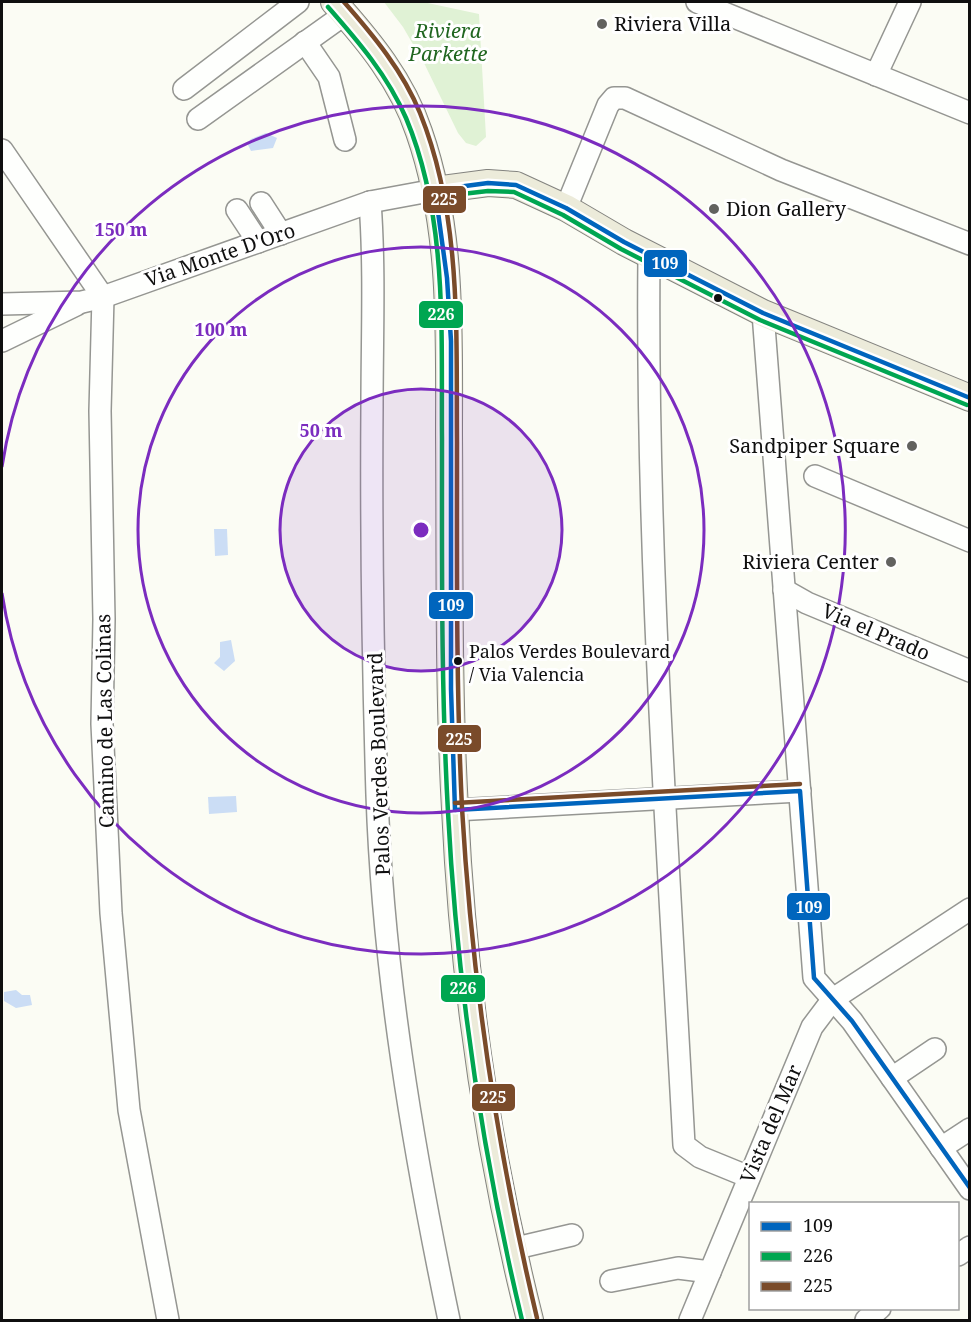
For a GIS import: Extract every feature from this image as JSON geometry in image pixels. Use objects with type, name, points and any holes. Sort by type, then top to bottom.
[{"type":"main road","points":[[339,8],[385,63],[404,96],[419,131],[435,190],[447,278],[451,341],[451,689],[455,810],[462,909],[478,1058],[512,1248],[530,1320]]},
{"type":"main road","points":[[435,190],[488,183],[516,186],[566,208],[649,255],[763,313],[969,398]]},
{"type":"street","points":[[184,89],[298,2]]},
{"type":"street","points":[[697,2],[969,113]]},
{"type":"street","points":[[876,75],[909,2]]},
{"type":"street","points":[[198,119],[306,42],[339,8]]},
{"type":"street","points":[[306,42],[329,77],[345,140]]},
{"type":"street","points":[[566,208],[608,105],[614,98],[625,98],[781,170],[969,244]]},
{"type":"street","points":[[2,150],[103,297]]},
{"type":"street","name":"Via Monte D'Oro","points":[[2,303],[82,302],[103,297],[370,202],[435,190]]},
{"type":"street","name":"Palos Verdes Boulevard","points":[[370,202],[374,251],[372,430],[377,797],[385,913],[420,1182],[448,1320]]},
{"type":"street","points":[[261,204],[281,234]]},
{"type":"street","points":[[237,210],[258,242]]},
{"type":"street","points":[[649,255],[649,440],[665,799],[684,1145],[700,1157],[749,1177]]},
{"type":"street","name":"Camino de Las Colinas","points":[[103,297],[100,411],[104,619],[102,724],[110,901],[129,1110],[168,1320]]},
{"type":"street","points":[[2,341],[82,302]]},
{"type":"street","points":[[763,313],[814,978],[852,1021],[969,1189]]},
{"type":"street","points":[[815,476],[969,541]]},
{"type":"street","name":"Via el Prado","points":[[784,590],[807,603],[968,668]]},
{"type":"street","points":[[455,810],[800,791]]},
{"type":"street","name":"Vista del Mar","points":[[690,1320],[812,1027],[833,999],[969,909]]},
{"type":"street","points":[[892,1078],[935,1049]]},
{"type":"street","points":[[941,1148],[969,1129]]},
{"type":"street","points":[[512,1248],[572,1235]]},
{"type":"street","points":[[611,1281],[678,1268],[710,1272]]},
{"type":"street","points":[[866,1320],[878,1310]]},
{"type":"green space","name":"Riviera Parkette","points":[[384,2],[423,2],[479,14],[486,137],[476,146],[466,143],[458,133],[425,65],[403,27]]},
{"type":"water","points":[[266,133],[277,138],[273,148],[251,151],[247,143]]},
{"type":"water","points":[[214,529],[227,529],[228,555],[215,556]]},
{"type":"water","points":[[231,640],[235,661],[224,671],[214,663],[220,657],[220,642]]},
{"type":"water","points":[[236,796],[237,812],[209,814],[208,797]]},
{"type":"water","points":[[16,990],[22,995],[30,995],[32,1005],[16,1008],[4,1001],[4,992]]},
{"type":"transit line","name":"225","points":[[344,2],[386,54],[405,83],[420,113],[434,152],[450,234],[456,317],[458,671],[466,873],[488,1065],[498,1128],[537,1318]]},
{"type":"transit line","name":"226","points":[[328,7],[381,73],[399,103],[420,156],[436,235],[442,358],[444,719],[452,876],[473,1068],[495,1194],[522,1320]]},
{"type":"transit line","name":"109","points":[[970,398],[763,313],[624,242],[566,208],[516,185],[488,183],[435,190],[447,278],[451,341],[451,689],[455,810],[800,791],[814,978],[852,1021],[970,1188]]},
{"type":"transit line","name":"226","points":[[436,197],[488,191],[514,192],[563,215],[621,249],[760,320],[967,405]]},
{"type":"transit line","name":"225","points":[[455,803],[800,784]]},
{"type":"place","name":"Riviera Villa","points":[[602,24]]},
{"type":"place","name":"Dion Gallery","points":[[714,209]]},
{"type":"place","name":"Sandpiper Square","points":[[912,446]]},
{"type":"place","name":"Riviera Center","points":[[891,562]]},
{"type":"place","name":"Palos Verdes Boulevard / Via Valencia","points":[[458,661]]}]
